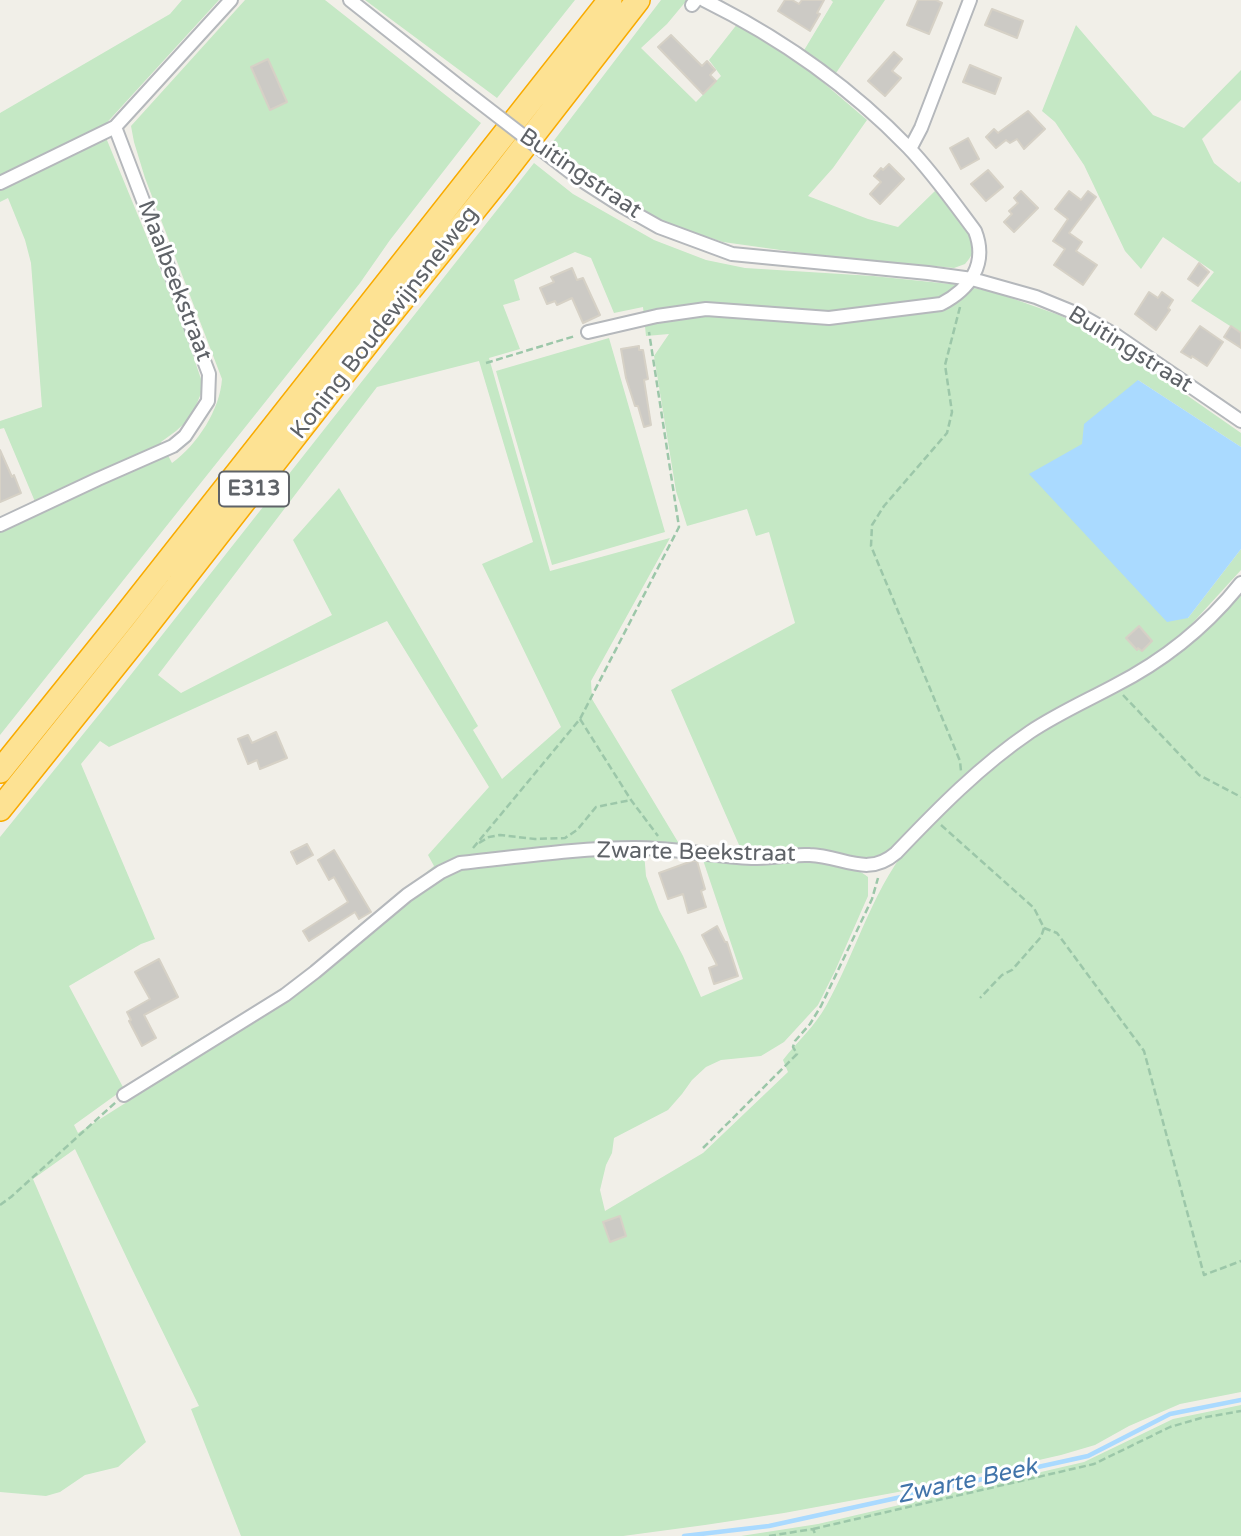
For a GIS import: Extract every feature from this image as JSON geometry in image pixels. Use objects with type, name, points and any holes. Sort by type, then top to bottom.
[{"type":"highway","name":"Koning Boudewijnsnelweg","points":[[0,809],[638,0]]},
{"type":"highway","name":"Koning Boudewijnsnelweg","points":[[0,771],[120,622],[602,5]]},
{"type":"street","points":[[0,183],[115,127],[231,0]]},
{"type":"street","name":"Buitingstraat","points":[[350,0],[578,178],[659,227],[732,254],[928,273],[1036,297],[1080,315],[1117,336],[1241,421]]},
{"type":"street","points":[[589,332],[646,318],[706,309],[830,318],[941,304],[955,297],[969,283],[979,262],[980,244],[975,231],[910,149],[877,117],[782,44],[732,13],[704,0]]},
{"type":"street","points":[[910,149],[921,128],[970,0]]},
{"type":"street","name":"Maalbeekstraat","points":[[0,525],[173,446],[185,436],[208,401],[209,374],[115,127]]},
{"type":"street","points":[[880,864],[896,853],[963,785],[1030,732],[1168,654],[1206,622],[1241,583]]},
{"type":"street","name":"Zwarte Beekstraat","points":[[124,1095],[285,995],[407,895],[441,872],[460,863],[602,849],[668,849],[753,858],[812,855],[859,865],[880,864]]},
{"type":"path","points":[[963,785],[960,761],[871,546],[872,525],[884,506],[947,433],[952,412],[945,365],[969,283]]},
{"type":"path","points":[[460,863],[580,719],[679,527],[646,318]]},
{"type":"path","points":[[486,363],[589,332]]},
{"type":"path","points":[[1115,686],[1199,775],[1241,797]]},
{"type":"path","points":[[580,719],[631,800],[668,849]]},
{"type":"path","points":[[475,844],[500,835],[534,839],[565,838],[577,830],[596,807],[631,800]]},
{"type":"path","points":[[931,816],[1034,908],[1044,928],[1057,933],[1144,1051],[1204,1275],[1241,1261]]},
{"type":"path","points":[[703,1148],[797,1054],[793,1047],[795,1041],[821,1006],[872,899],[880,864]]},
{"type":"path","points":[[980,998],[1002,975],[1012,971],[1041,937],[1044,928]]},
{"type":"path","points":[[0,1205],[124,1095]]},
{"type":"path","points":[[769,1536],[813,1529],[1094,1464],[1170,1427],[1241,1411]]},
{"type":"path","points":[[813,1529],[816,1536]]},
{"type":"green space","points":[[182,0],[219,0],[102,128],[181,320],[201,379],[202,391],[187,421],[161,442],[172,463],[190,447],[206,426],[217,403],[222,379],[145,178],[131,126],[245,0],[325,0],[481,123],[360,283],[0,735],[0,527],[36,504],[4,428],[0,429],[0,421],[42,407],[31,263],[8,198],[0,202],[0,113],[170,14]]},
{"type":"green space","points":[[365,0],[575,0],[497,98]]},
{"type":"green space","points":[[661,0],[687,0],[667,24],[641,48],[696,102],[721,76],[709,60],[738,23],[805,67],[867,120],[833,168],[808,196],[868,219],[898,227],[935,191],[970,234],[974,243],[974,251],[965,264],[954,268],[809,254],[723,242],[672,225],[627,202],[552,143]]},
{"type":"green space","points":[[831,0],[885,0],[834,76],[803,52],[833,2]]},
{"type":"green space","points":[[1076,25],[1153,115],[1184,128],[1241,70],[1241,100],[1202,139],[1214,163],[1239,183],[1241,181],[1241,333],[1191,301],[1214,272],[1163,237],[1141,269],[1125,251],[1084,165],[1055,122],[1042,111]]},
{"type":"green space","points":[[534,163],[573,194],[654,240],[706,260],[745,268],[873,276],[960,285],[997,293],[1059,315],[1109,341],[1241,433],[1241,447],[1138,380],[1188,618],[1241,549],[1241,570],[1178,639],[1138,669],[1060,707],[882,857],[869,861],[743,854],[671,690],[795,623],[769,532],[756,536],[747,509],[687,526],[676,491],[654,356],[669,334],[646,336],[643,307],[614,313],[591,258],[575,252],[514,280],[520,300],[503,305],[520,349],[489,358],[550,571],[670,538],[591,681],[592,699],[681,847],[626,851],[644,852],[646,876],[659,910],[701,997],[743,979],[702,857],[814,861],[837,864],[868,877],[868,896],[818,1005],[784,1042],[761,1056],[721,1060],[706,1067],[668,1110],[614,1138],[600,1190],[605,1211],[703,1153],[788,1072],[783,1060],[822,1013],[889,875],[902,855],[932,822],[964,792],[1033,738],[1168,661],[1241,591],[1241,1392],[1180,1404],[1129,1426],[1095,1445],[1061,1455],[898,1492],[705,1525],[623,1536],[241,1536],[191,1409],[199,1406],[75,1149],[33,1179],[146,1442],[118,1467],[85,1475],[60,1492],[46,1496],[0,1492],[0,837]],"holes":[[[729,305],[792,311],[726,314]],[[479,361],[533,542],[482,564],[561,727],[502,779],[473,730],[478,726],[339,488],[293,540],[332,615],[181,693],[158,675],[377,387]],[[387,621],[489,787],[428,855],[434,866],[328,953],[337,963],[297,991],[293,983],[171,1056],[179,1069],[78,1133],[74,1125],[124,1089],[69,986],[141,944],[155,939],[81,764],[100,741],[109,747]]]},
{"type":"green space","points":[[609,338],[665,532],[552,565],[496,371]]},
{"type":"green space","points":[[1241,1405],[1241,1536],[741,1536],[818,1524],[1084,1462],[1173,1419]]},
{"type":"water","points":[[1138,380],[1241,447],[1241,549],[1188,618],[1167,622],[1029,474],[1082,444],[1084,424]]},
{"type":"building","points":[[785,0],[799,4],[802,0],[824,0],[817,13],[820,14],[810,31],[778,11]]},
{"type":"building","points":[[918,0],[936,0],[942,3],[929,34],[907,25]]},
{"type":"building","points":[[992,9],[1023,21],[1017,38],[985,25]]},
{"type":"building","points":[[671,35],[702,66],[707,61],[715,70],[710,75],[716,81],[703,94],[658,47]]},
{"type":"building","points":[[894,52],[902,59],[892,71],[901,78],[885,96],[868,81]]},
{"type":"building","points":[[268,59],[287,102],[270,110],[251,67]]},
{"type":"building","points":[[970,65],[1001,78],[995,94],[963,82]]},
{"type":"building","points":[[1028,111],[1045,129],[1024,149],[1017,139],[1010,143],[1006,140],[996,148],[986,137],[994,129],[998,133]]},
{"type":"building","points":[[968,138],[979,159],[961,169],[950,148]]},
{"type":"building","points":[[889,164],[904,179],[880,204],[870,194],[881,182],[874,176]]},
{"type":"building","points":[[988,170],[1003,187],[986,201],[971,184]]},
{"type":"building","points":[[1021,191],[1038,208],[1014,232],[1004,222],[1012,214],[1009,211],[1018,203],[1014,198]]},
{"type":"building","points":[[1069,191],[1081,200],[1088,191],[1096,197],[1069,233],[1082,242],[1076,251],[1097,265],[1083,285],[1054,265],[1065,249],[1053,241],[1068,219],[1055,209]]},
{"type":"building","points":[[1199,263],[1209,272],[1198,286],[1188,279]]},
{"type":"building","points":[[572,268],[577,280],[583,278],[600,315],[583,323],[572,298],[557,305],[555,301],[547,304],[540,288],[554,282],[551,277]]},
{"type":"building","points":[[1149,292],[1158,298],[1162,292],[1173,300],[1168,308],[1170,310],[1156,330],[1135,314]]},
{"type":"building","points":[[1200,326],[1223,342],[1207,366],[1181,352]]},
{"type":"building","points":[[1231,326],[1241,333],[1241,348],[1224,337]]},
{"type":"building","points":[[639,346],[639,350],[643,350],[648,379],[644,380],[651,425],[644,427],[626,378],[621,349]]},
{"type":"building","points":[[0,450],[21,493],[0,502]]},
{"type":"building","points":[[1139,626],[1152,641],[1142,651],[1138,648],[1137,650],[1126,638]]},
{"type":"building","points":[[276,732],[287,758],[260,769],[257,760],[248,764],[238,739],[248,735],[252,743]]},
{"type":"building","points":[[307,844],[313,855],[297,864],[291,852]]},
{"type":"building","points":[[334,850],[371,912],[359,919],[355,912],[309,941],[303,931],[348,902],[334,877],[329,880],[318,860]]},
{"type":"building","points":[[697,861],[705,889],[701,891],[706,907],[688,913],[683,894],[668,899],[659,873]]},
{"type":"building","points":[[717,926],[727,942],[738,976],[714,984],[709,968],[717,965],[702,935]]},
{"type":"building","points":[[159,959],[178,997],[144,1015],[156,1038],[142,1046],[127,1012],[150,999],[135,972]]},
{"type":"building","points":[[620,1216],[626,1236],[610,1242],[603,1222]]},
{"type":"waterway","name":"Zwarte Beek","points":[[684,1536],[769,1526],[1088,1456],[1170,1414],[1241,1400]]}]
